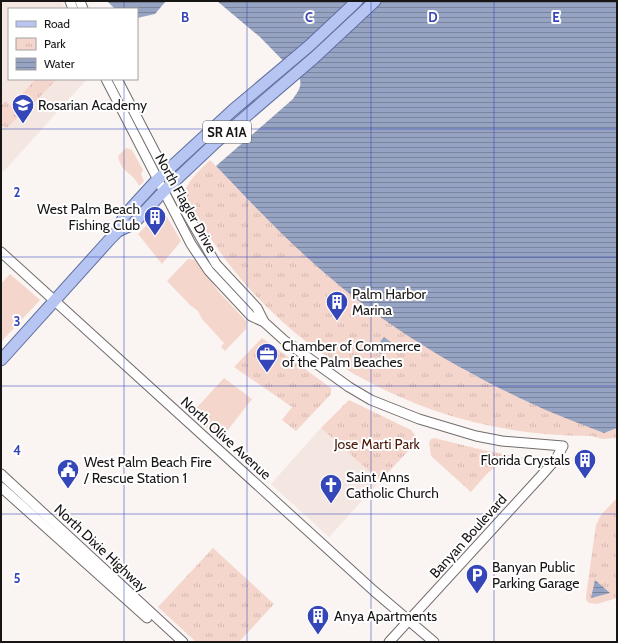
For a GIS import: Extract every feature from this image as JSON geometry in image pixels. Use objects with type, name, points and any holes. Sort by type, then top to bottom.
[{"type":"main road","name":"SR A1A","points":[[118,232],[124,216],[161,177],[228,115],[314,42],[357,1]]},
{"type":"main road","name":"SR A1A","points":[[1,360],[118,232],[133,224],[171,184],[234,126],[333,41],[374,1]]},
{"type":"street","name":"North Flagler Drive","points":[[107,80],[161,177],[171,184],[216,264],[257,308],[264,322]]},
{"type":"street","name":"North Flagler Drive","points":[[117,80],[161,177],[163,192],[190,244],[209,271],[251,316],[264,322],[285,341],[330,374],[371,400],[394,410],[427,422],[476,436],[502,441],[563,446]]},
{"type":"street","name":"North Olive Avenue","points":[[1,252],[180,415],[434,642]]},
{"type":"street","name":"Banyan Boulevard","points":[[389,642],[541,476],[556,458],[563,446]]},
{"type":"street","name":"North Dixie Highway","points":[[1,474],[183,642]]},
{"type":"street","name":"North Dixie Highway","points":[[1,487],[173,642]]},
{"type":"shaded area","name":"Rosarian Academy","points":[[1,1],[62,1],[66,8],[8,8],[8,80],[86,80],[3,172],[1,171]]},
{"type":"shaded area","points":[[321,428],[380,481],[329,537],[271,484]]},
{"type":"green space","points":[[35,80],[56,80],[30,107],[19,97]]},
{"type":"green space","points":[[6,101],[21,114],[7,128],[1,125],[1,106]]},
{"type":"green space","points":[[126,148],[132,150],[143,170],[141,174],[144,181],[139,186],[134,178],[124,169],[120,162],[118,156]]},
{"type":"green space","points":[[210,160],[272,224],[464,370],[526,401],[604,433],[617,428],[617,438],[602,439],[592,436],[538,433],[485,425],[434,410],[385,390],[339,365],[296,334],[257,297],[223,256],[201,224],[187,198],[185,191],[192,178]]},
{"type":"green space","points":[[160,213],[167,217],[181,241],[162,264],[138,234]]},
{"type":"green space","points":[[188,259],[195,260],[219,292],[247,322],[246,329],[225,351],[221,347],[224,343],[202,319],[198,311],[190,305],[167,281]]},
{"type":"green space","points":[[10,274],[40,300],[1,342],[1,284]]},
{"type":"green space","points":[[262,338],[331,388],[331,394],[296,431],[282,420],[292,407],[234,367]]},
{"type":"green space","points":[[224,378],[252,399],[227,431],[224,429],[217,437],[191,414]]},
{"type":"green space","name":"Jose Marti Park","points":[[349,400],[411,430],[415,435],[412,447],[380,481],[321,428]]},
{"type":"green space","points":[[434,438],[483,450],[525,458],[523,460],[507,460],[500,464],[494,468],[471,492],[431,456],[429,443],[431,439]]},
{"type":"green space","points":[[617,498],[617,598],[597,604],[589,603],[586,600],[586,596],[596,525],[601,515]]},
{"type":"green space","points":[[213,548],[274,604],[239,642],[196,642],[158,607]]},
{"type":"water","points":[[107,1],[166,1],[155,14],[138,18],[138,8],[114,8]]},
{"type":"water","points":[[217,1],[617,1],[617,428],[604,433],[565,418],[501,389],[425,347],[355,298],[317,267],[216,166],[293,99],[300,83],[299,77],[260,37]]},
{"type":"water","points":[[384,337],[392,343],[381,354],[374,349]]},
{"type":"water","points":[[595,580],[610,593],[591,598]]},
{"type":"place","name":"Rosarian Academy","points":[[23,124]]},
{"type":"place","name":"West Palm Beach Fishing Club","points":[[155,236]]},
{"type":"place","name":"Palm Harbor Marina","points":[[337,322]]},
{"type":"place","name":"Chamber of Commerce of the Palm Beaches","points":[[267,374]]},
{"type":"place","name":"Florida Crystals","points":[[585,480]]},
{"type":"place","name":"West Palm Beach Fire / Rescue Station 1","points":[[68,490]]},
{"type":"place","name":"Saint Anns Catholic Church","points":[[331,504]]},
{"type":"place","name":"Banyan Public Parking Garage","points":[[477,594]]},
{"type":"place","name":"Anya Apartments","points":[[318,636]]}]
